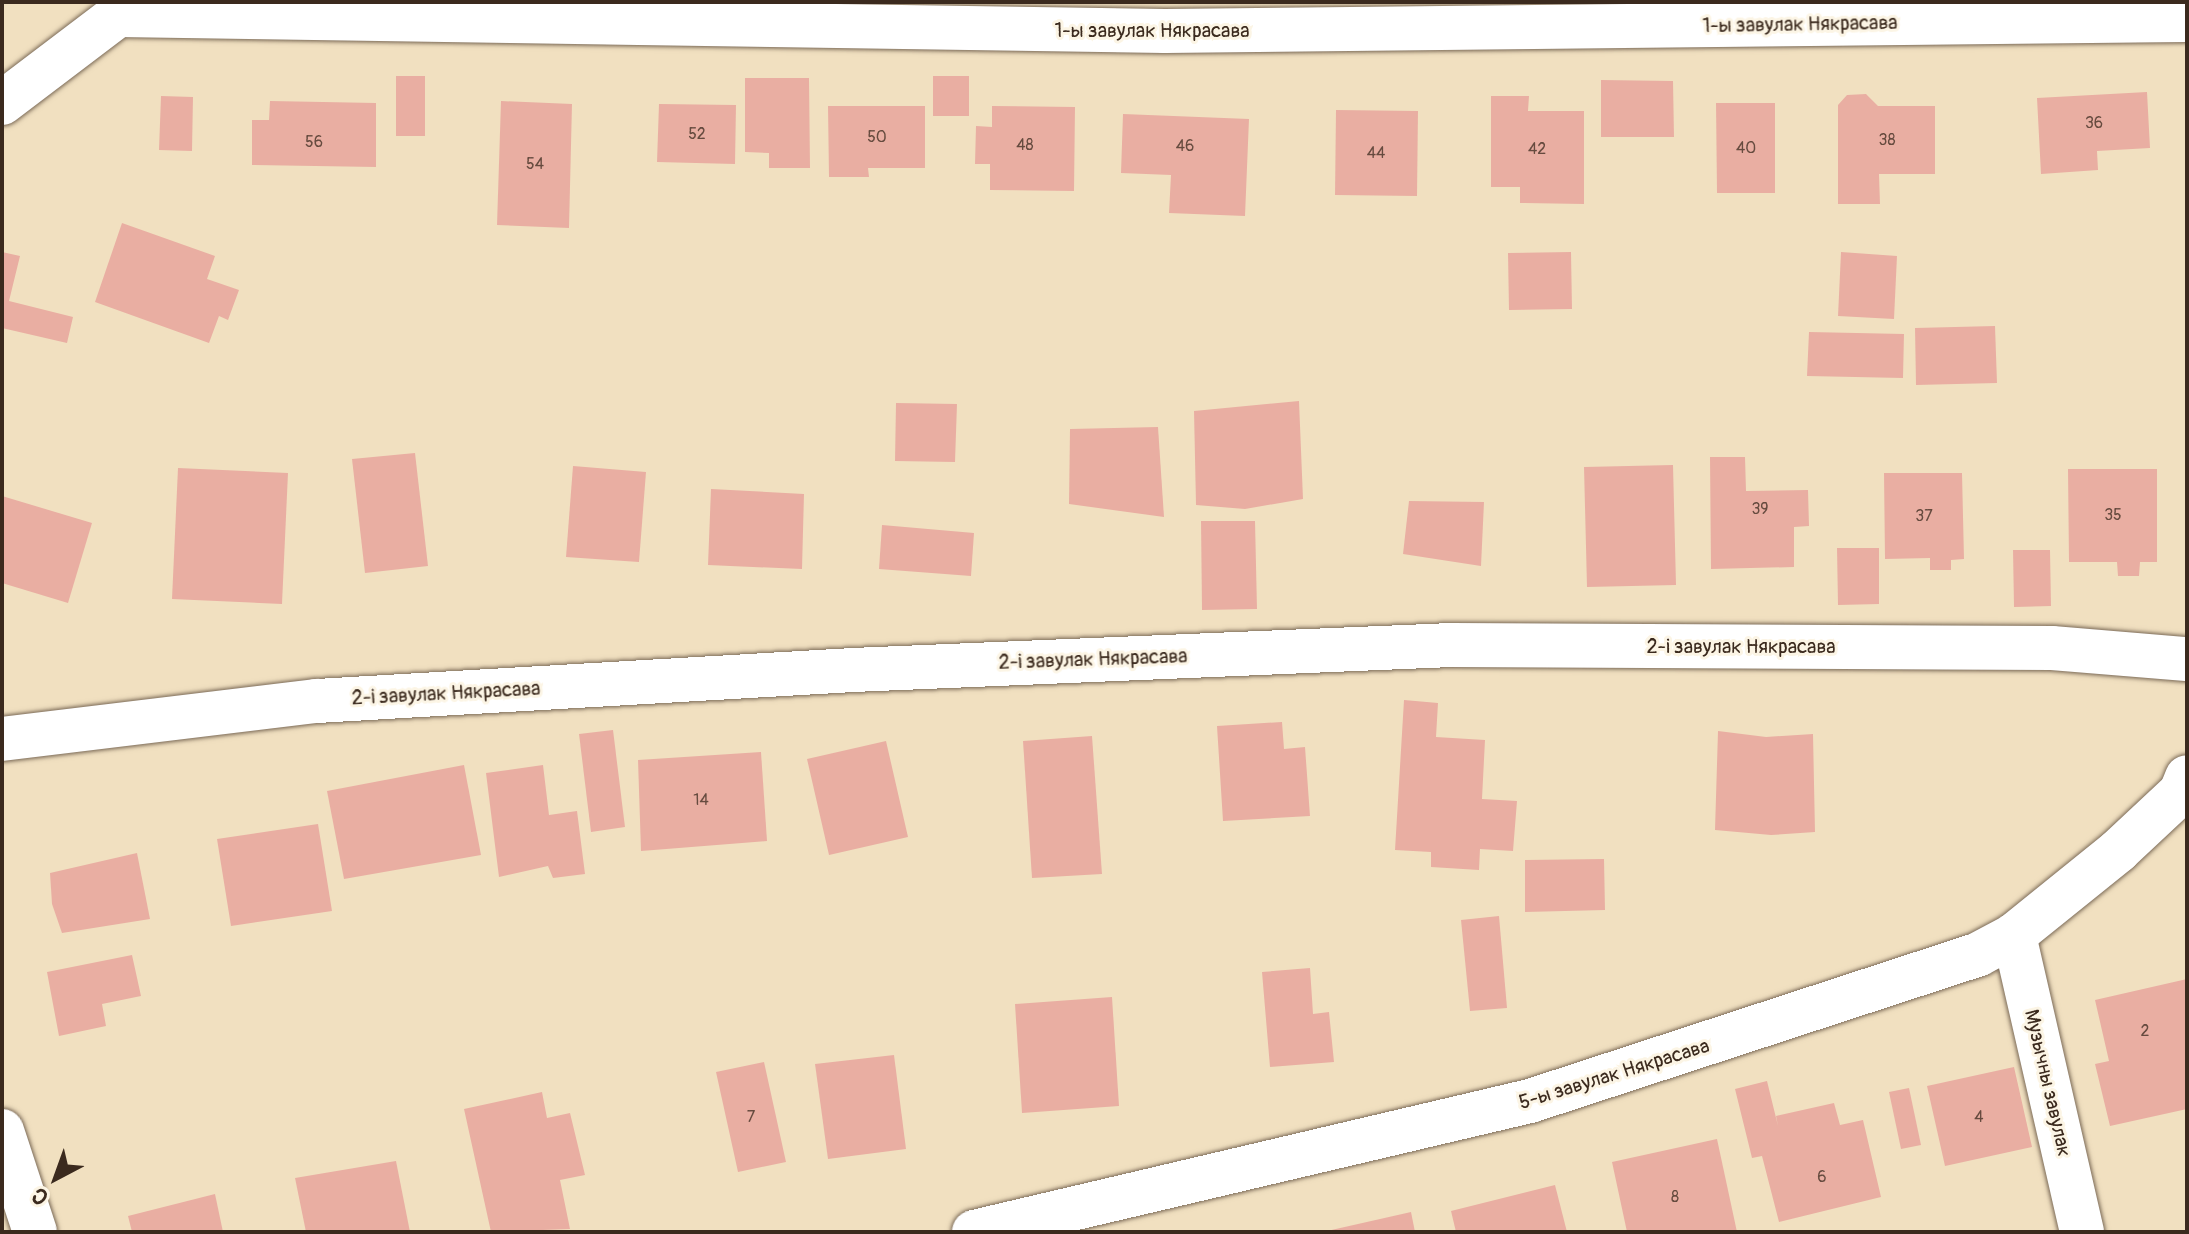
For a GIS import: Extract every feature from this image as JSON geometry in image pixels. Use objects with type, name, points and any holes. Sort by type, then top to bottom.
[{"type":"street","name":"1-ы завулак Някрасава","points":[[120,9],[1165,31],[2187,20]]},
{"type":"street","points":[[2,103],[120,9]]},
{"type":"street","name":"2-і завулак Някрасава","points":[[2,739],[317,701],[853,670],[1452,645],[2052,648],[2187,659]]},
{"type":"street","name":"5-ы завулак Някрасава","points":[[974,1232],[1530,1101],[1882,990],[1979,954],[2014,935],[2118,851],[2181,792],[2187,777]]},
{"type":"street","name":"Музычны завулак","points":[[2014,935],[2082,1232]]},
{"type":"street","points":[[2,1131],[35,1232]]},
{"type":"building","points":[[396,76],[425,76],[425,136],[396,136]]},
{"type":"building","points":[[933,76],[969,76],[969,116],[933,116]]},
{"type":"building","points":[[745,78],[809,78],[810,168],[769,168],[769,153],[745,152]]},
{"type":"building","points":[[1601,80],[1673,81],[1674,137],[1601,137]]},
{"type":"building","points":[[2147,92],[2150,148],[2097,151],[2098,170],[2041,174],[2037,98]]},
{"type":"building","points":[[1866,94],[1878,106],[1935,106],[1935,174],[1879,174],[1880,204],[1838,204],[1838,105],[1847,95]]},
{"type":"building","points":[[161,96],[193,97],[192,151],[159,150]]},
{"type":"building","points":[[1491,96],[1529,96],[1528,111],[1584,111],[1584,204],[1520,203],[1520,187],[1491,187]]},
{"type":"building","points":[[270,101],[376,103],[376,167],[252,165],[252,120],[269,120]]},
{"type":"building","points":[[501,101],[572,104],[569,228],[497,225]]},
{"type":"building","points":[[1716,103],[1775,103],[1775,193],[1717,193]]},
{"type":"building","points":[[659,104],[736,105],[735,164],[657,162]]},
{"type":"building","points":[[828,106],[925,106],[925,168],[868,168],[869,177],[829,177]]},
{"type":"building","points":[[992,106],[1075,107],[1074,191],[990,190],[990,164],[975,164],[976,126],[992,127]]},
{"type":"building","points":[[1336,110],[1418,111],[1417,196],[1335,195]]},
{"type":"building","points":[[1123,114],[1249,119],[1245,216],[1169,213],[1171,175],[1121,173]]},
{"type":"building","points":[[122,223],[215,256],[207,279],[239,290],[228,320],[219,316],[209,343],[95,302]]},
{"type":"building","points":[[2,252],[20,256],[9,301],[73,317],[67,343],[2,328]]},
{"type":"building","points":[[1571,252],[1572,309],[1509,310],[1508,253]]},
{"type":"building","points":[[1841,252],[1897,256],[1894,319],[1838,316]]},
{"type":"building","points":[[1995,326],[1997,383],[1916,385],[1915,328]]},
{"type":"building","points":[[1809,332],[1904,334],[1903,378],[1807,376]]},
{"type":"building","points":[[1299,401],[1303,499],[1245,509],[1196,505],[1194,411]]},
{"type":"building","points":[[896,403],[957,404],[955,462],[895,461]]},
{"type":"building","points":[[1158,427],[1164,517],[1069,504],[1070,429]]},
{"type":"building","points":[[415,453],[428,566],[365,573],[352,459]]},
{"type":"building","points":[[1710,457],[1745,457],[1746,491],[1808,490],[1809,526],[1794,527],[1794,567],[1711,569]]},
{"type":"building","points":[[1673,465],[1676,585],[1587,587],[1584,467]]},
{"type":"building","points":[[573,466],[646,472],[639,562],[566,557]]},
{"type":"building","points":[[178,468],[288,473],[282,604],[172,599]]},
{"type":"building","points":[[2068,469],[2157,469],[2157,562],[2140,562],[2139,576],[2118,576],[2117,562],[2069,562]]},
{"type":"building","points":[[1884,473],[1962,473],[1964,559],[1951,560],[1951,570],[1930,570],[1930,558],[1885,559]]},
{"type":"building","points":[[711,489],[804,494],[802,569],[708,565]]},
{"type":"building","points":[[2,496],[92,523],[68,603],[2,583]]},
{"type":"building","points":[[1409,501],[1484,502],[1481,566],[1403,554]]},
{"type":"building","points":[[1201,521],[1255,521],[1257,609],[1202,610]]},
{"type":"building","points":[[882,525],[974,533],[971,576],[879,569]]},
{"type":"building","points":[[1837,548],[1879,548],[1879,604],[1838,605]]},
{"type":"building","points":[[2013,550],[2050,550],[2051,606],[2014,607]]},
{"type":"building","points":[[1404,700],[1438,703],[1436,737],[1485,740],[1482,799],[1517,801],[1513,851],[1480,849],[1479,870],[1431,867],[1431,852],[1395,850]]},
{"type":"building","points":[[1282,722],[1284,749],[1305,747],[1310,816],[1223,821],[1217,726]]},
{"type":"building","points":[[613,730],[625,827],[591,832],[579,734]]},
{"type":"building","points":[[1718,731],[1766,737],[1813,734],[1815,832],[1771,835],[1715,830]]},
{"type":"building","points":[[1092,736],[1102,874],[1032,878],[1023,741]]},
{"type":"building","points":[[886,741],[908,837],[829,855],[807,759]]},
{"type":"building","points":[[761,752],[767,841],[641,851],[638,760]]},
{"type":"building","points":[[464,765],[481,855],[344,879],[327,791]]},
{"type":"building","points":[[543,765],[549,815],[577,811],[585,874],[553,878],[548,866],[499,877],[486,773]]},
{"type":"building","points":[[318,824],[332,911],[231,926],[217,839]]},
{"type":"building","points":[[137,853],[150,919],[62,933],[52,904],[50,873]]},
{"type":"building","points":[[1604,859],[1605,910],[1525,912],[1525,860]]},
{"type":"building","points":[[1499,916],[1507,1008],[1470,1011],[1461,920]]},
{"type":"building","points":[[132,955],[141,996],[102,1004],[106,1026],[59,1036],[47,972]]},
{"type":"building","points":[[1310,968],[1313,1014],[1329,1012],[1334,1062],[1270,1067],[1262,972]]},
{"type":"building","points":[[2187,979],[2187,1109],[2110,1126],[2095,1064],[2109,1061],[2095,1000]]},
{"type":"building","points":[[1112,997],[1119,1106],[1022,1113],[1015,1004]]},
{"type":"building","points":[[894,1055],[906,1149],[828,1159],[815,1064]]},
{"type":"building","points":[[764,1062],[786,1162],[738,1172],[716,1072]]},
{"type":"building","points":[[2014,1067],[2032,1147],[1945,1166],[1927,1086]]},
{"type":"building","points":[[1767,1081],[1778,1126],[1776,1116],[1834,1103],[1840,1125],[1863,1120],[1881,1197],[1779,1222],[1762,1156],[1752,1158],[1735,1089]]},
{"type":"building","points":[[1909,1088],[1921,1145],[1901,1149],[1889,1092]]},
{"type":"building","points":[[542,1092],[547,1118],[570,1113],[585,1175],[560,1180],[570,1229],[491,1232],[464,1109]]},
{"type":"building","points":[[1717,1139],[1737,1232],[1627,1232],[1612,1162]]},
{"type":"building","points":[[396,1161],[410,1232],[306,1232],[295,1178]]},
{"type":"building","points":[[1555,1185],[1567,1232],[1456,1232],[1451,1211]]},
{"type":"building","points":[[215,1194],[223,1232],[132,1232],[128,1216]]},
{"type":"building","points":[[1411,1212],[1415,1232],[1327,1232],[1327,1231]]}]
